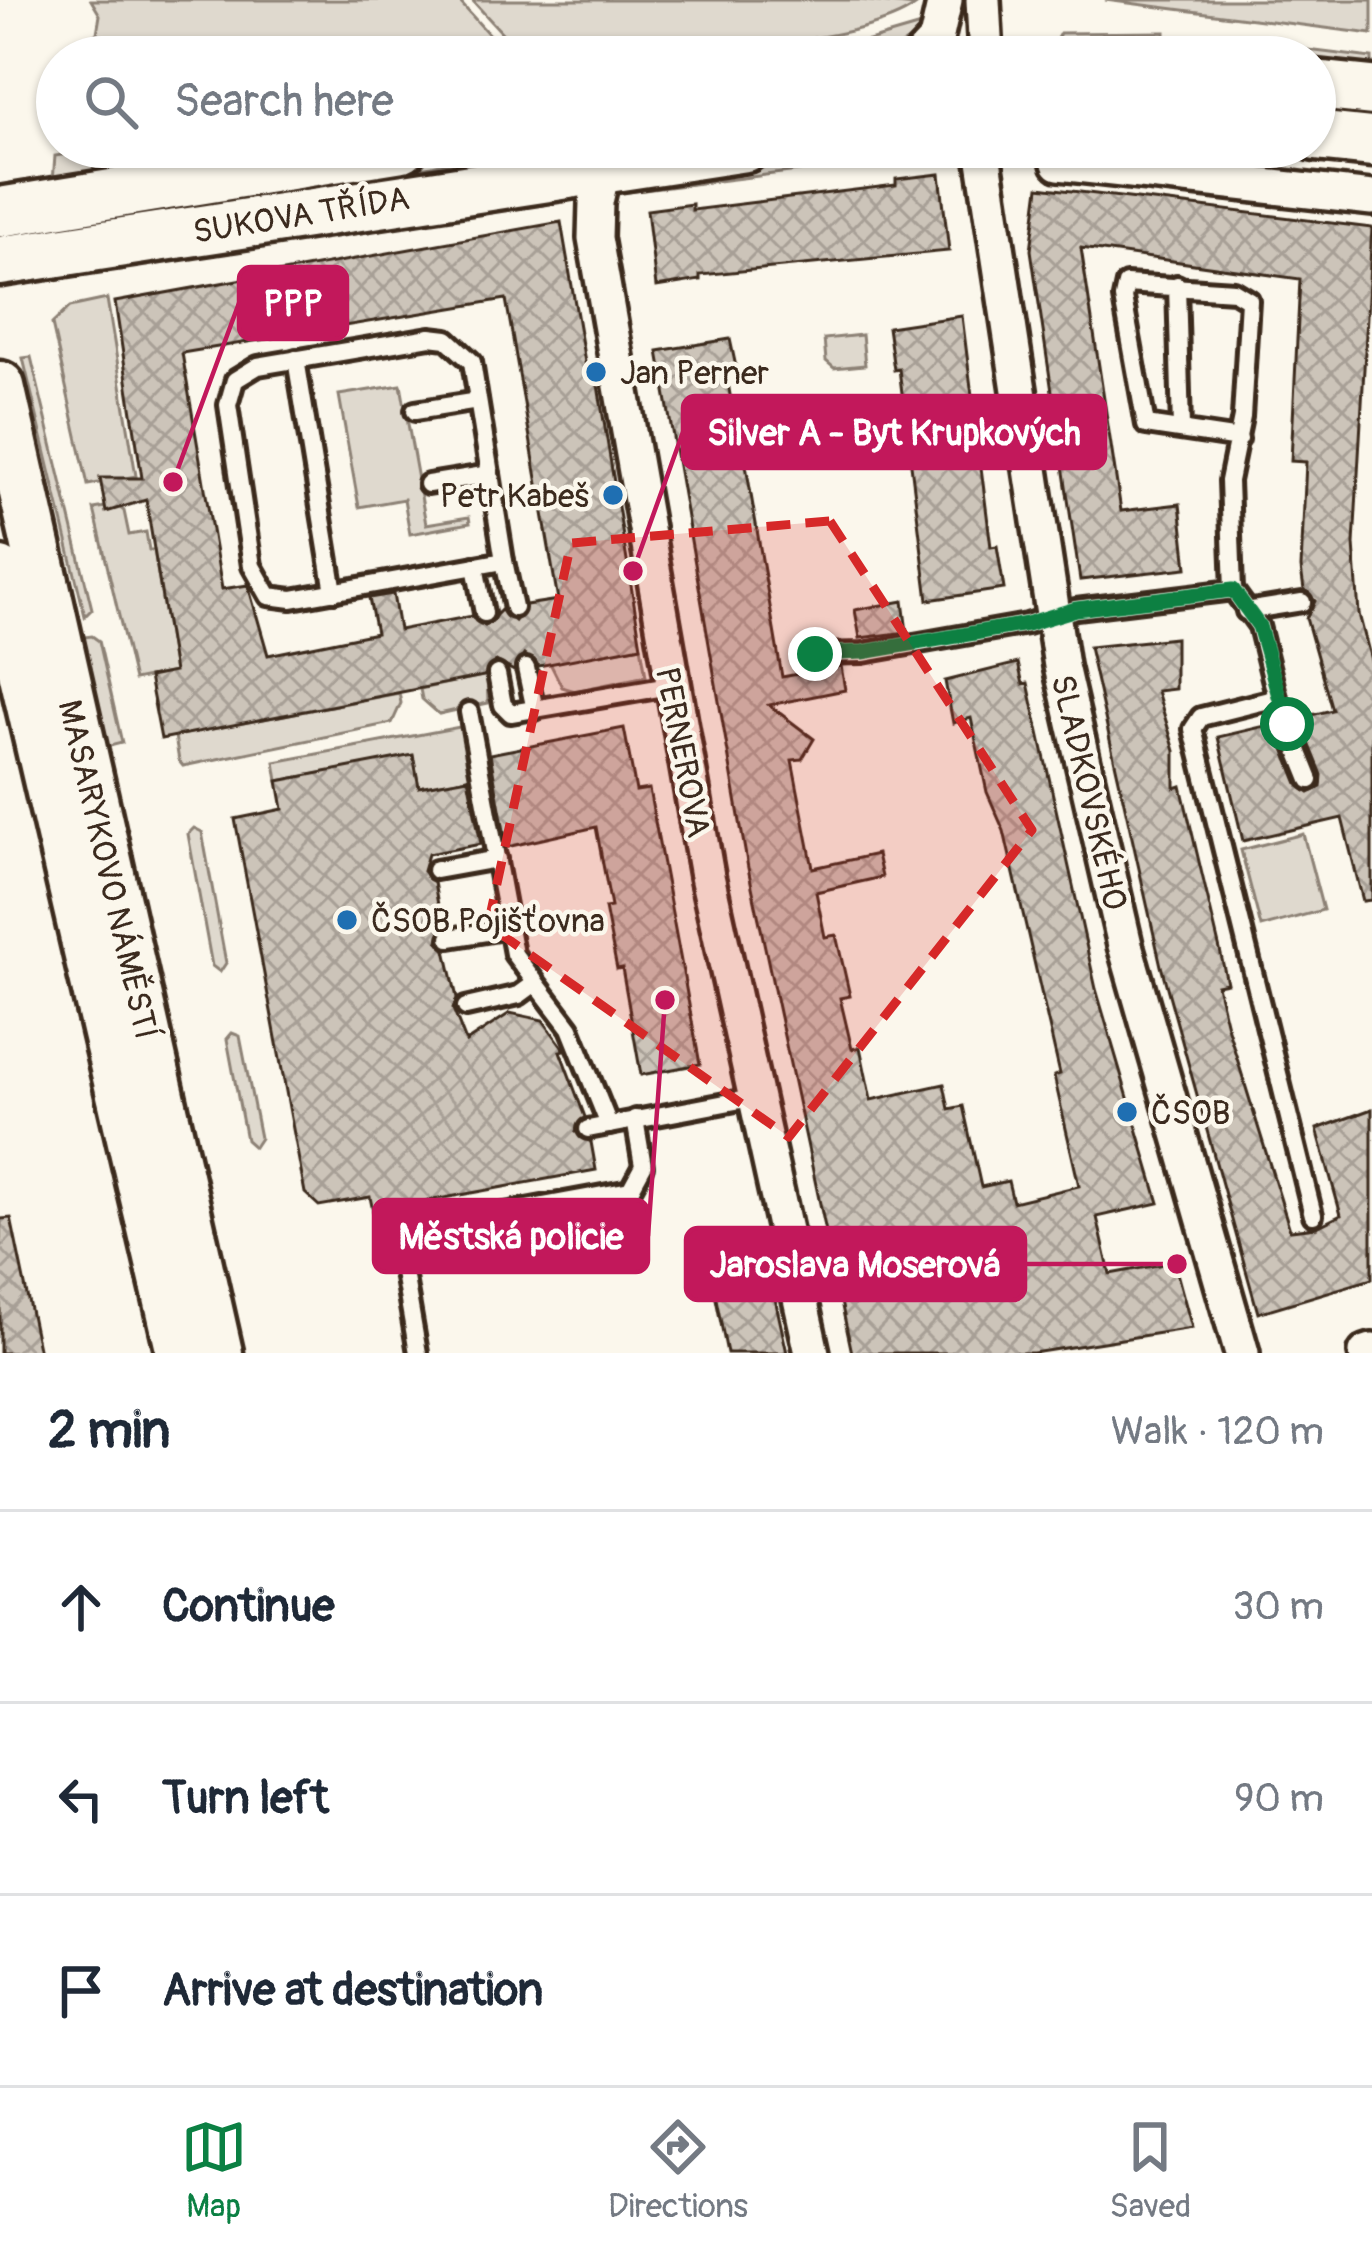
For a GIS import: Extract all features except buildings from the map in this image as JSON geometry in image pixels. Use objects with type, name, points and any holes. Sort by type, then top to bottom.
[{"type":"main road","points":[[1336,87],[1372,91]]},
{"type":"main road","points":[[1336,138],[1372,142]]},
{"type":"main road","name":"SUKOVA TŘÍDA","points":[[0,212],[272,168]]},
{"type":"main road","name":"SUKOVA TŘÍDA","points":[[0,260],[536,168]]},
{"type":"main road","name":"MASARYKOVO NÁMĚSTÍ","points":[[0,386],[218,1353]]},
{"type":"main road","name":"MASARYKOVO NÁMĚSTÍ","points":[[0,572],[182,1353]]},
{"type":"street","points":[[983,0],[985,36]]},
{"type":"street","points":[[937,36],[945,2]]},
{"type":"street","points":[[945,2],[948,36]]},
{"type":"street","name":"PERNEROVA","points":[[605,168],[596,238],[670,686],[812,1353]]},
{"type":"street","name":"SLADKOVSKÉHO","points":[[985,168],[1050,616],[1125,945],[1232,1352]]},
{"type":"street","points":[[1104,168],[1372,198]]},
{"type":"lane","points":[[1239,439],[1153,428],[1143,420],[1123,298],[1131,281],[1241,292],[1249,300],[1239,439],[1229,481],[1233,590],[1263,637],[1277,698],[1310,780]]},
{"type":"lane","points":[[1177,285],[1181,429]]},
{"type":"lane","points":[[504,561],[334,592],[275,599],[262,591],[252,566],[229,395],[235,380],[250,369],[296,359],[440,337],[469,356],[514,608]]},
{"type":"lane","points":[[296,359],[334,592]]},
{"type":"lane","points":[[415,411],[478,401]]},
{"type":"lane","points":[[428,484],[490,474]]},
{"type":"lane","points":[[475,566],[484,613]]},
{"type":"lane","points":[[815,654],[863,652],[1050,616],[1233,590]]},
{"type":"lane","points":[[1246,610],[1302,602]]},
{"type":"lane","points":[[526,668],[535,710]]},
{"type":"lane","points":[[497,674],[506,710],[535,710],[670,686]]},
{"type":"lane","points":[[1277,698],[1201,717],[1193,729],[1313,1215]]},
{"type":"lane","points":[[469,712],[518,964],[570,1028],[609,1124]]},
{"type":"lane","points":[[436,870],[496,859]]},
{"type":"lane","points":[[450,938],[510,928]]},
{"type":"lane","points":[[466,1006],[519,995],[534,984]]},
{"type":"lane","points":[[588,1129],[758,1097]]},
{"type":"lane","points":[[418,1353],[401,1255],[406,1237],[418,1229],[630,1190],[643,1166],[635,1119]]},
{"type":"highlighted area","points":[[830,521],[1032,830],[789,1137],[488,925],[571,543]]},
{"type":"shaded area","points":[[91,0],[458,0],[490,36],[93,36],[100,15]]},
{"type":"shaded area","points":[[472,0],[860,0],[915,6],[884,21],[822,36],[505,36]]},
{"type":"shaded area","points":[[1105,0],[1372,0],[1372,34]]},
{"type":"shaded area","points":[[924,25],[913,36],[886,36]]},
{"type":"shaded area","points":[[1165,32],[1165,36],[1058,36]]},
{"type":"shaded area","points":[[1336,54],[1372,58],[1372,73],[1336,65]]},
{"type":"shaded area","points":[[54,168],[134,168],[53,181]]},
{"type":"shaded area","points":[[419,168],[481,168],[52,238],[50,226]]},
{"type":"shaded area","points":[[711,168],[823,168],[619,193],[632,177]]},
{"type":"shaded area","points":[[107,299],[136,476],[88,485],[52,324],[70,307]]},
{"type":"shaded area","points":[[862,335],[865,365],[834,368],[826,361],[824,339]]},
{"type":"shaded area","points":[[31,357],[92,609],[85,616],[23,358]]},
{"type":"shaded area","points":[[401,385],[426,524],[469,517],[470,523],[410,534],[404,499],[359,507],[339,395]]},
{"type":"shaded area","points":[[117,505],[124,511],[129,535],[146,532],[149,550],[154,550],[174,672],[134,680],[94,509]]},
{"type":"shaded area","points":[[84,637],[99,641],[122,743],[98,749]]},
{"type":"shaded area","points":[[641,646],[646,676],[575,691],[562,687],[550,663]]},
{"type":"shaded area","points":[[487,675],[488,703],[439,714],[422,699],[420,689]]},
{"type":"shaded area","points":[[399,693],[401,703],[392,723],[183,766],[179,761],[175,736]]},
{"type":"shaded area","points":[[465,726],[474,777],[419,787],[413,756],[278,781],[275,762]]},
{"type":"shaded area","points":[[194,828],[202,832],[226,963],[220,972],[212,966],[188,834]]},
{"type":"shaded area","points":[[1303,834],[1323,910],[1261,927],[1241,850]]},
{"type":"shaded area","points":[[232,1033],[240,1036],[260,1138],[254,1147],[246,1140],[227,1039]]},
{"type":"place","name":"Jan Perner","points":[[596,372]]},
{"type":"place","name":"PPP","points":[[173,482]]},
{"type":"place","name":"Petr Kabeš","points":[[613,495]]},
{"type":"place","name":"Silver A - Byt Krupkových","points":[[633,571]]},
{"type":"place","name":"ČSOB Pojišťovna","points":[[347,920]]},
{"type":"place","name":"Městská policie","points":[[665,1000]]},
{"type":"place","name":"ČSOB","points":[[1127,1112]]},
{"type":"place","name":"Jaroslava Moserová","points":[[1177,1264]]},
{"type":"route","points":[[815,654],[863,652],[1027,624],[1076,609],[1233,590],[1259,626],[1287,724]]}]
